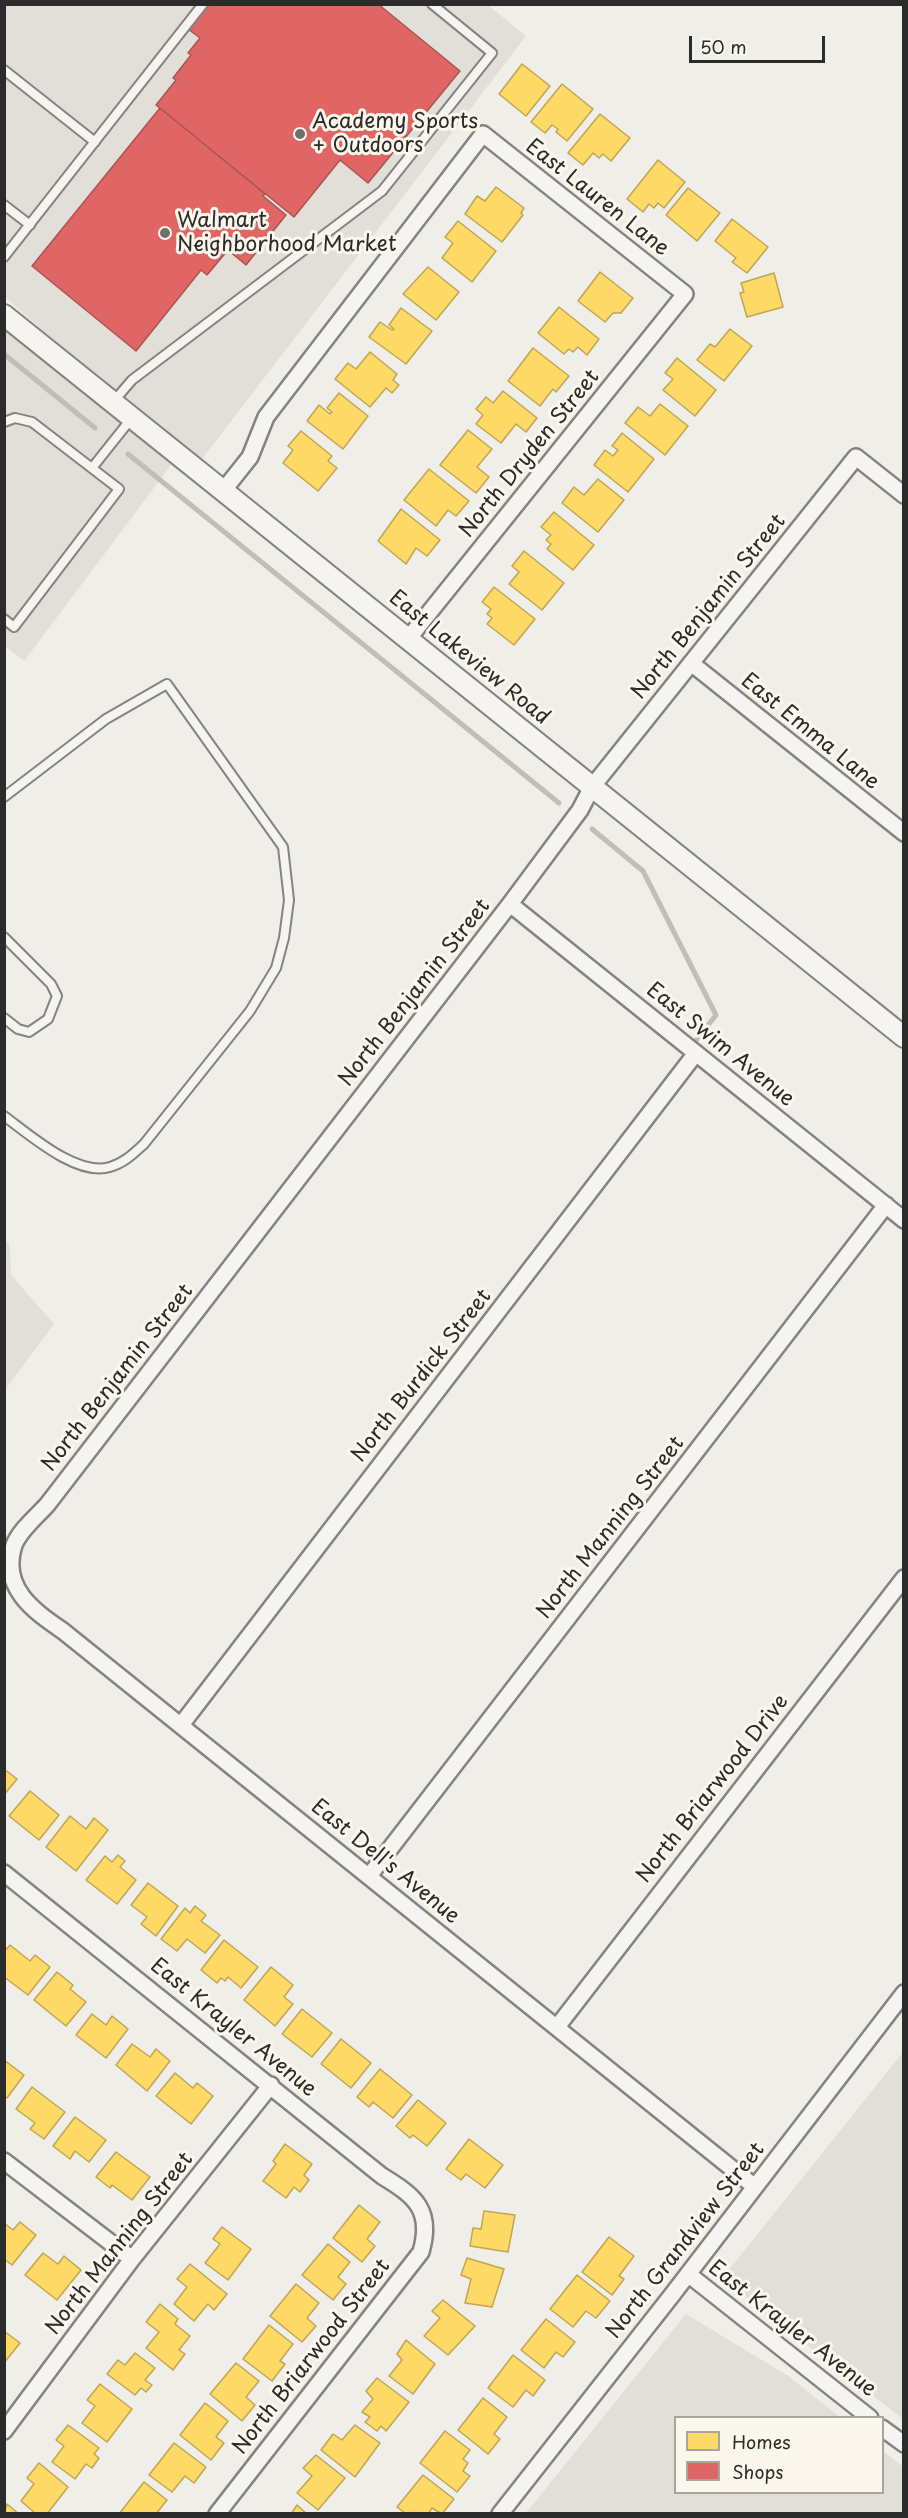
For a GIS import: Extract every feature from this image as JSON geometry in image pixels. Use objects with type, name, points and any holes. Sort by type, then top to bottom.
[{"type":"street","name":"East Lauren Lane","points":[[223,491],[250,457],[266,417],[483,134],[685,294]]},
{"type":"street","name":"North Dryden Street","points":[[408,639],[685,294]]},
{"type":"street","name":"East Lakeview Road","points":[[4,315],[903,1037]]},
{"type":"street","name":"North Benjamin Street","points":[[10,1557],[21,1533],[54,1495],[510,904],[580,810],[592,787],[856,457],[903,495]]},
{"type":"street","name":"East Emma Lane","points":[[691,663],[903,833]]},
{"type":"street","name":"East Swim Avenue","points":[[510,904],[903,1220]]},
{"type":"street","name":"North Burdick Street","points":[[181,1725],[696,1053]]},
{"type":"street","name":"North Manning Street","points":[[369,1876],[886,1205]]},
{"type":"street","name":"East Dell's Avenue","points":[[10,1557],[12,1581],[24,1603],[63,1631],[181,1725],[755,2187]]},
{"type":"street","name":"North Briarwood Drive","points":[[556,2027],[903,1578]]},
{"type":"street","name":"East Krayler Avenue","points":[[4,1873],[382,2176],[405,2190],[419,2203],[425,2222]]},
{"type":"street","name":"North Grandview Street","points":[[500,2514],[688,2274],[903,1993]]},
{"type":"street","name":"North Manning Street","points":[[4,2431],[132,2259],[271,2085]]},
{"type":"street","points":[[4,2161],[132,2259]]},
{"type":"street","name":"North Briarwood Street","points":[[218,2514],[422,2252],[427,2233],[425,2222]]},
{"type":"street","name":"East Krayler Avenue","points":[[688,2274],[867,2416]]},
{"type":"street","name":"East Krayler Avenue","points":[[884,2430],[903,2444]]},
{"type":"lane","points":[[4,257],[203,4]]},
{"type":"lane","points":[[113,403],[132,380],[382,191],[492,53],[432,4]]},
{"type":"lane","points":[[4,70],[95,142]]},
{"type":"lane","points":[[4,205],[30,225]]},
{"type":"lane","points":[[4,422],[15,418],[32,422],[118,489],[14,627],[4,619]]},
{"type":"lane","points":[[92,468],[132,418]]},
{"type":"lane","points":[[4,797],[106,719],[166,684],[283,847],[289,900],[284,938],[276,968],[259,998],[144,1144],[127,1160],[109,1167],[94,1169],[75,1164],[4,1116]]},
{"type":"lane","points":[[4,937],[51,984],[57,996],[48,1019],[29,1032],[18,1029],[4,1018]]},
{"type":"shaded area","points":[[5,5],[488,5],[526,36],[196,467],[5,297]]},
{"type":"shaded area","points":[[4,321],[177,457],[24,661],[5,646]]},
{"type":"shaded area","points":[[5,1239],[10,1246],[11,1275],[54,1324],[5,1390]]},
{"type":"shaded area","points":[[903,2052],[903,2419],[750,2301],[724,2276]]},
{"type":"shaded area","points":[[686,2314],[788,2376],[839,2416],[674,2416],[674,2494],[884,2494],[884,2452],[903,2467],[903,2513],[526,2513]]},
{"type":"building: Homes","points":[[522,64],[550,86],[526,116],[499,94]]},
{"type":"building: Homes","points":[[562,84],[593,109],[567,141],[556,132],[558,129],[552,125],[545,133],[531,122]]},
{"type":"building: Homes","points":[[600,114],[630,138],[611,161],[603,154],[599,158],[593,153],[583,165],[568,153]]},
{"type":"building: Homes","points":[[658,160],[685,182],[664,208],[658,203],[654,208],[649,204],[643,212],[627,199]]},
{"type":"building: Homes","points":[[496,187],[524,208],[521,213],[523,215],[502,242],[465,214],[477,196],[485,201]]},
{"type":"building: Homes","points":[[688,188],[720,213],[697,241],[666,215]]},
{"type":"building: Homes","points":[[732,219],[768,247],[747,273],[732,262],[736,258],[715,241]]},
{"type":"building: Homes","points":[[458,221],[496,251],[472,282],[442,258],[453,243],[445,237]]},
{"type":"building: Homes","points":[[428,267],[459,292],[436,320],[403,294]]},
{"type":"building: Homes","points":[[600,272],[633,298],[621,313],[613,313],[605,322],[578,301]]},
{"type":"building: Homes","points":[[774,273],[783,307],[747,317],[740,293],[744,292],[741,283]]},
{"type":"building: Homes","points":[[559,307],[599,339],[587,355],[578,347],[573,352],[569,349],[564,354],[538,333]]},
{"type":"building: Homes","points":[[401,308],[432,331],[406,364],[369,337],[380,322],[394,329],[389,325]]},
{"type":"building: Homes","points":[[730,329],[752,346],[724,381],[697,360],[710,344],[715,347]]},
{"type":"building: Homes","points":[[533,348],[569,376],[556,392],[553,389],[540,406],[508,381]]},
{"type":"building: Homes","points":[[370,352],[397,374],[393,380],[399,385],[392,393],[386,388],[370,407],[335,379],[348,363],[356,369]]},
{"type":"building: Homes","points":[[677,358],[716,390],[695,416],[663,390],[673,379],[665,373]]},
{"type":"building: Homes","points":[[503,391],[537,418],[526,432],[516,424],[501,443],[476,424],[483,415],[476,409],[486,397],[493,403]]},
{"type":"building: Homes","points":[[339,393],[368,416],[343,449],[307,421],[319,405],[330,414],[332,412],[327,408]]},
{"type":"building: Homes","points":[[660,404],[688,426],[665,455],[625,423],[638,407],[650,416]]},
{"type":"building: Homes","points":[[468,430],[492,449],[477,467],[489,477],[476,493],[440,465]]},
{"type":"building: Homes","points":[[301,431],[332,456],[328,461],[337,468],[318,491],[283,463],[293,450],[288,446]]},
{"type":"building: Homes","points":[[622,433],[654,459],[628,492],[594,465],[605,450],[613,456],[618,450],[612,446]]},
{"type":"building: Homes","points":[[429,469],[469,501],[456,516],[448,510],[436,526],[404,500]]},
{"type":"building: Homes","points":[[598,479],[624,500],[598,532],[562,503],[574,487],[584,495]]},
{"type":"building: Homes","points":[[401,509],[440,540],[427,556],[416,548],[406,564],[378,541]]},
{"type":"building: Homes","points":[[554,512],[594,545],[573,570],[547,549],[551,544],[546,540],[551,535],[541,527]]},
{"type":"building: Homes","points":[[524,551],[564,583],[542,610],[509,584],[519,572],[512,566]]},
{"type":"building: Homes","points":[[494,587],[535,619],[514,645],[487,624],[492,618],[487,614],[491,609],[482,602]]},
{"type":"building: Homes","points":[[4,1769],[17,1779],[4,1795]]},
{"type":"building: Homes","points":[[30,1791],[59,1815],[39,1840],[9,1816]]},
{"type":"building: Homes","points":[[70,1816],[86,1829],[94,1818],[108,1830],[76,1871],[46,1847]]},
{"type":"building: Homes","points":[[118,1855],[125,1861],[120,1867],[136,1880],[117,1904],[86,1880],[105,1856],[112,1862]]},
{"type":"building: Homes","points":[[148,1883],[178,1906],[156,1936],[141,1924],[147,1917],[131,1905]]},
{"type":"building: Homes","points":[[195,1906],[206,1915],[201,1921],[220,1935],[205,1953],[187,1939],[177,1951],[161,1939],[185,1908],[190,1913]]},
{"type":"building: Homes","points":[[224,1940],[258,1967],[241,1988],[228,1977],[225,1981],[221,1978],[217,1983],[201,1970]]},
{"type":"building: Homes","points":[[10,1945],[30,1961],[35,1955],[50,1967],[28,1995],[4,1977],[4,1952]]},
{"type":"building: Homes","points":[[271,1967],[293,1985],[284,1997],[293,2004],[275,2026],[244,2000]]},
{"type":"building: Homes","points":[[57,1972],[73,1985],[70,1989],[86,2002],[66,2026],[34,2000]]},
{"type":"building: Homes","points":[[302,2009],[332,2033],[312,2057],[282,2034]]},
{"type":"building: Homes","points":[[92,2014],[106,2025],[112,2016],[128,2029],[106,2058],[76,2035]]},
{"type":"building: Homes","points":[[341,2039],[371,2063],[351,2088],[321,2064]]},
{"type":"building: Homes","points":[[132,2044],[150,2057],[156,2049],[170,2061],[147,2091],[116,2065]]},
{"type":"building: Homes","points":[[4,2060],[24,2075],[7,2098],[4,2096]]},
{"type":"building: Homes","points":[[380,2069],[412,2095],[393,2118],[373,2102],[369,2107],[357,2097]]},
{"type":"building: Homes","points":[[175,2073],[193,2088],[197,2083],[213,2096],[191,2124],[156,2096]]},
{"type":"building: Homes","points":[[32,2087],[65,2112],[44,2139],[30,2129],[35,2123],[16,2109]]},
{"type":"building: Homes","points":[[418,2100],[446,2123],[427,2146],[413,2135],[410,2138],[396,2126]]},
{"type":"building: Homes","points":[[75,2117],[106,2140],[89,2162],[75,2151],[70,2159],[53,2146]]},
{"type":"building: Homes","points":[[469,2139],[503,2165],[485,2188],[466,2174],[461,2180],[446,2169]]},
{"type":"building: Homes","points":[[285,2144],[312,2164],[304,2175],[309,2180],[300,2192],[294,2187],[286,2198],[263,2181],[276,2164],[273,2161]]},
{"type":"building: Homes","points":[[116,2152],[150,2177],[132,2200],[112,2185],[110,2188],[96,2177]]},
{"type":"building: Homes","points":[[359,2205],[380,2222],[367,2239],[375,2246],[362,2262],[333,2238]]},
{"type":"building: Homes","points":[[484,2211],[515,2215],[508,2252],[470,2246],[473,2228],[481,2229]]},
{"type":"building: Homes","points":[[20,2222],[36,2235],[12,2265],[4,2259],[4,2223],[13,2230]]},
{"type":"building: Homes","points":[[222,2227],[251,2249],[228,2280],[205,2263],[220,2244],[213,2239]]},
{"type":"building: Homes","points":[[609,2237],[634,2256],[619,2276],[624,2279],[612,2295],[582,2272]]},
{"type":"building: Homes","points":[[328,2244],[350,2262],[338,2277],[346,2284],[333,2300],[302,2275]]},
{"type":"building: Homes","points":[[43,2253],[58,2264],[64,2256],[81,2270],[57,2300],[25,2275]]},
{"type":"building: Homes","points":[[467,2258],[504,2269],[492,2307],[465,2303],[471,2279],[461,2275]]},
{"type":"building: Homes","points":[[190,2264],[227,2294],[214,2310],[208,2304],[194,2321],[174,2304],[187,2287],[177,2279]]},
{"type":"building: Homes","points":[[577,2275],[610,2301],[596,2318],[586,2311],[573,2327],[550,2309]]},
{"type":"building: Homes","points":[[296,2284],[319,2303],[307,2318],[316,2326],[302,2342],[270,2316]]},
{"type":"building: Homes","points":[[443,2300],[475,2326],[448,2355],[424,2336],[440,2318],[432,2311]]},
{"type":"building: Homes","points":[[160,2304],[178,2319],[175,2324],[190,2336],[179,2350],[185,2354],[173,2370],[146,2348],[159,2332],[146,2322]]},
{"type":"building: Homes","points":[[546,2319],[575,2342],[563,2357],[556,2352],[544,2368],[521,2350]]},
{"type":"building: Homes","points":[[269,2325],[293,2344],[280,2361],[285,2364],[272,2381],[243,2359]]},
{"type":"building: Homes","points":[[4,2331],[20,2343],[4,2363]]},
{"type":"building: Homes","points":[[406,2340],[435,2364],[413,2394],[389,2376],[402,2360],[397,2354]]},
{"type":"building: Homes","points":[[135,2353],[155,2368],[145,2380],[152,2385],[146,2392],[141,2388],[135,2395],[107,2374],[118,2360],[125,2365]]},
{"type":"building: Homes","points":[[513,2355],[545,2380],[533,2396],[526,2390],[513,2407],[488,2388]]},
{"type":"building: Homes","points":[[236,2363],[259,2381],[246,2397],[255,2405],[242,2421],[210,2394]]},
{"type":"building: Homes","points":[[377,2378],[409,2402],[386,2431],[381,2426],[377,2431],[365,2422],[370,2417],[362,2412],[373,2399],[366,2391]]},
{"type":"building: Homes","points":[[100,2384],[132,2409],[107,2442],[82,2423],[95,2406],[87,2400]]},
{"type":"building: Homes","points":[[483,2398],[507,2417],[494,2434],[500,2439],[488,2454],[458,2430]]},
{"type":"building: Homes","points":[[205,2403],[228,2421],[216,2437],[224,2443],[211,2460],[180,2435]]},
{"type":"building: Homes","points":[[68,2425],[99,2448],[94,2454],[99,2458],[92,2468],[86,2464],[75,2479],[52,2462],[64,2446],[56,2440]]},
{"type":"building: Homes","points":[[355,2425],[380,2443],[355,2477],[321,2450],[333,2434],[342,2440]]},
{"type":"building: Homes","points":[[445,2431],[470,2450],[463,2459],[468,2463],[463,2471],[470,2476],[457,2492],[420,2463]]},
{"type":"building: Homes","points":[[174,2443],[206,2467],[194,2483],[185,2476],[172,2492],[149,2475]]},
{"type":"building: Homes","points":[[316,2455],[345,2478],[318,2510],[297,2493],[312,2476],[303,2468]]},
{"type":"building: Homes","points":[[39,2463],[68,2487],[47,2514],[36,2514],[21,2501],[34,2484],[27,2478]]},
{"type":"building: Homes","points":[[423,2475],[454,2499],[442,2514],[432,2508],[428,2514],[406,2514],[397,2507]]},
{"type":"building: Homes","points":[[144,2482],[167,2500],[156,2514],[119,2514]]},
{"type":"building: Homes","points":[[7,2504],[19,2514],[4,2514]]},
{"type":"building: Homes","points":[[297,2505],[307,2514],[291,2514]]},
{"type":"building: Shops","name":"Academy Sports + Outdoors","points":[[208,4],[378,4],[460,71],[368,183],[340,160],[294,217],[156,105],[176,80],[173,78],[191,55],[188,53],[200,38],[188,29]]},
{"type":"building: Shops","name":"Walmart Neighborhood Market","points":[[160,108],[265,194],[263,196],[286,215],[246,265],[228,250],[207,275],[201,270],[136,351],[32,266]]},
{"type":"waterway","points":[[4,354],[95,428]]},
{"type":"waterway","points":[[128,454],[559,803]]},
{"type":"waterway","points":[[592,829],[643,871],[716,1015],[691,1047]]},
{"type":"place","name":"Academy Sports + Outdoors","points":[[300,134]]},
{"type":"place","name":"Walmart Neighborhood Market","points":[[165,233]]}]
